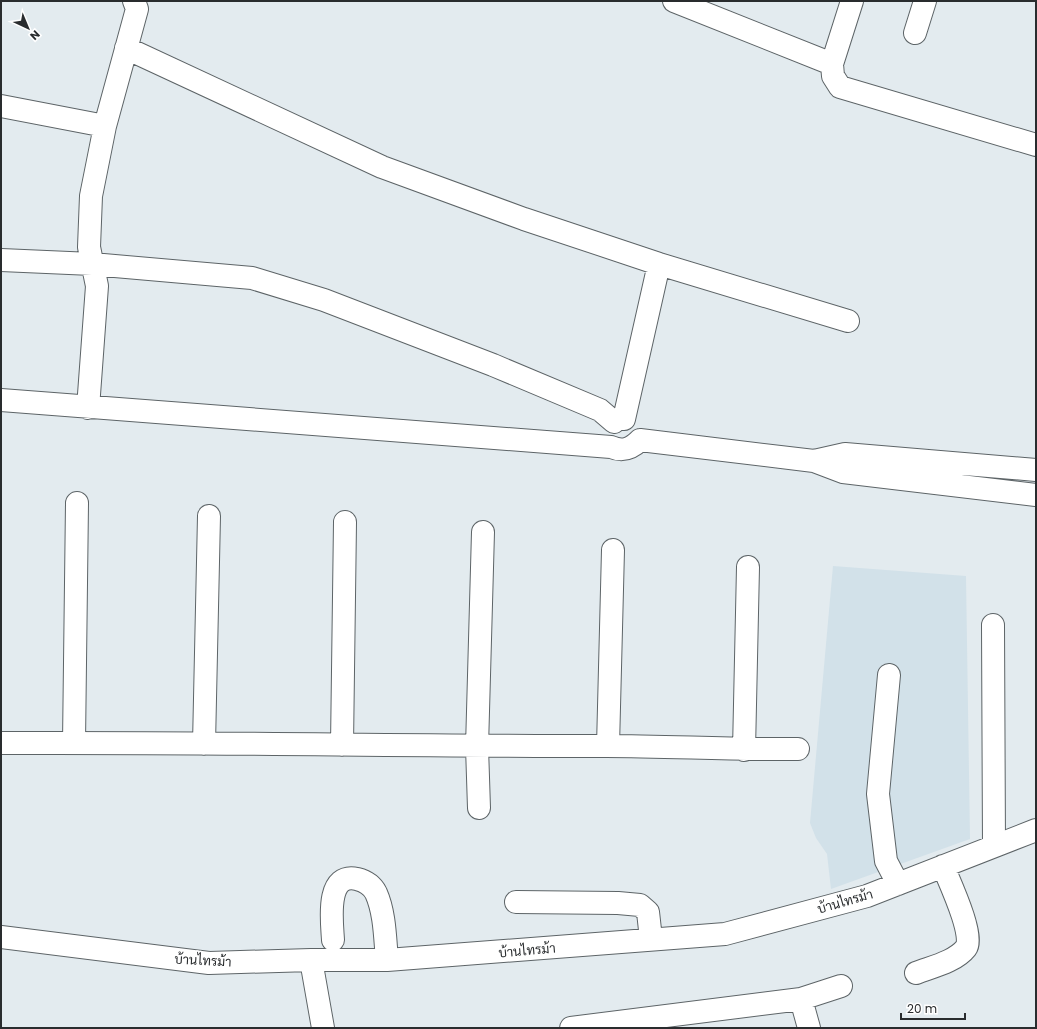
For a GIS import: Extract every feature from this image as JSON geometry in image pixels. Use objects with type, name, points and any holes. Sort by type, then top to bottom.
[{"type":"street","points":[[88,408],[97,286],[88,247],[90,196],[105,126],[137,9],[134,1]]},
{"type":"street","points":[[674,1],[832,64]]},
{"type":"street","points":[[852,1],[832,64],[833,76],[840,87],[861,95],[1036,145]]},
{"type":"street","points":[[915,33],[925,1]]},
{"type":"street","points":[[126,48],[382,167],[524,219],[659,264],[848,320]]},
{"type":"street","points":[[1,106],[105,126]]},
{"type":"street","points":[[1,260],[92,264],[252,278],[324,300],[493,366],[600,410],[619,420],[632,423],[638,429],[640,440]]},
{"type":"street","points":[[611,447],[607,438],[607,431],[619,420],[659,264]]},
{"type":"street","points":[[1,400],[88,408],[611,447],[619,450],[627,449],[640,440],[814,461],[843,472],[1036,495]]},
{"type":"street","points":[[814,461],[845,454],[1036,470]]},
{"type":"street","points":[[74,743],[77,503]]},
{"type":"street","points":[[204,744],[209,516]]},
{"type":"street","points":[[342,745],[345,522]]},
{"type":"street","points":[[479,808],[477,747],[483,532]]},
{"type":"street","points":[[608,746],[613,550]]},
{"type":"street","points":[[744,750],[748,567]]},
{"type":"street","points":[[993,626],[994,846]]},
{"type":"street","points":[[889,675],[878,794],[886,861],[898,884]]},
{"type":"street","points":[[1,743],[477,747],[608,746],[744,750],[798,748]]},
{"type":"street","name":"บ้านไทรม้า","points":[[1,937],[209,963],[311,960],[387,960],[726,934],[867,896],[1036,830]]},
{"type":"street","points":[[916,973],[954,958],[965,949],[968,943],[966,926],[943,866]]},
{"type":"street","points":[[332,940],[332,907],[334,890],[342,881],[354,878],[366,881],[376,892],[381,914],[387,960]]},
{"type":"street","points":[[516,902],[618,903],[640,905],[648,912],[651,939]]},
{"type":"street","points":[[311,960],[323,1028]]},
{"type":"street","points":[[571,1028],[801,999],[841,986]]},
{"type":"street","points":[[801,999],[810,1028]]},
{"type":"shaded area","points":[[833,566],[966,576],[970,839],[831,889],[827,854],[816,838],[810,823]]}]
